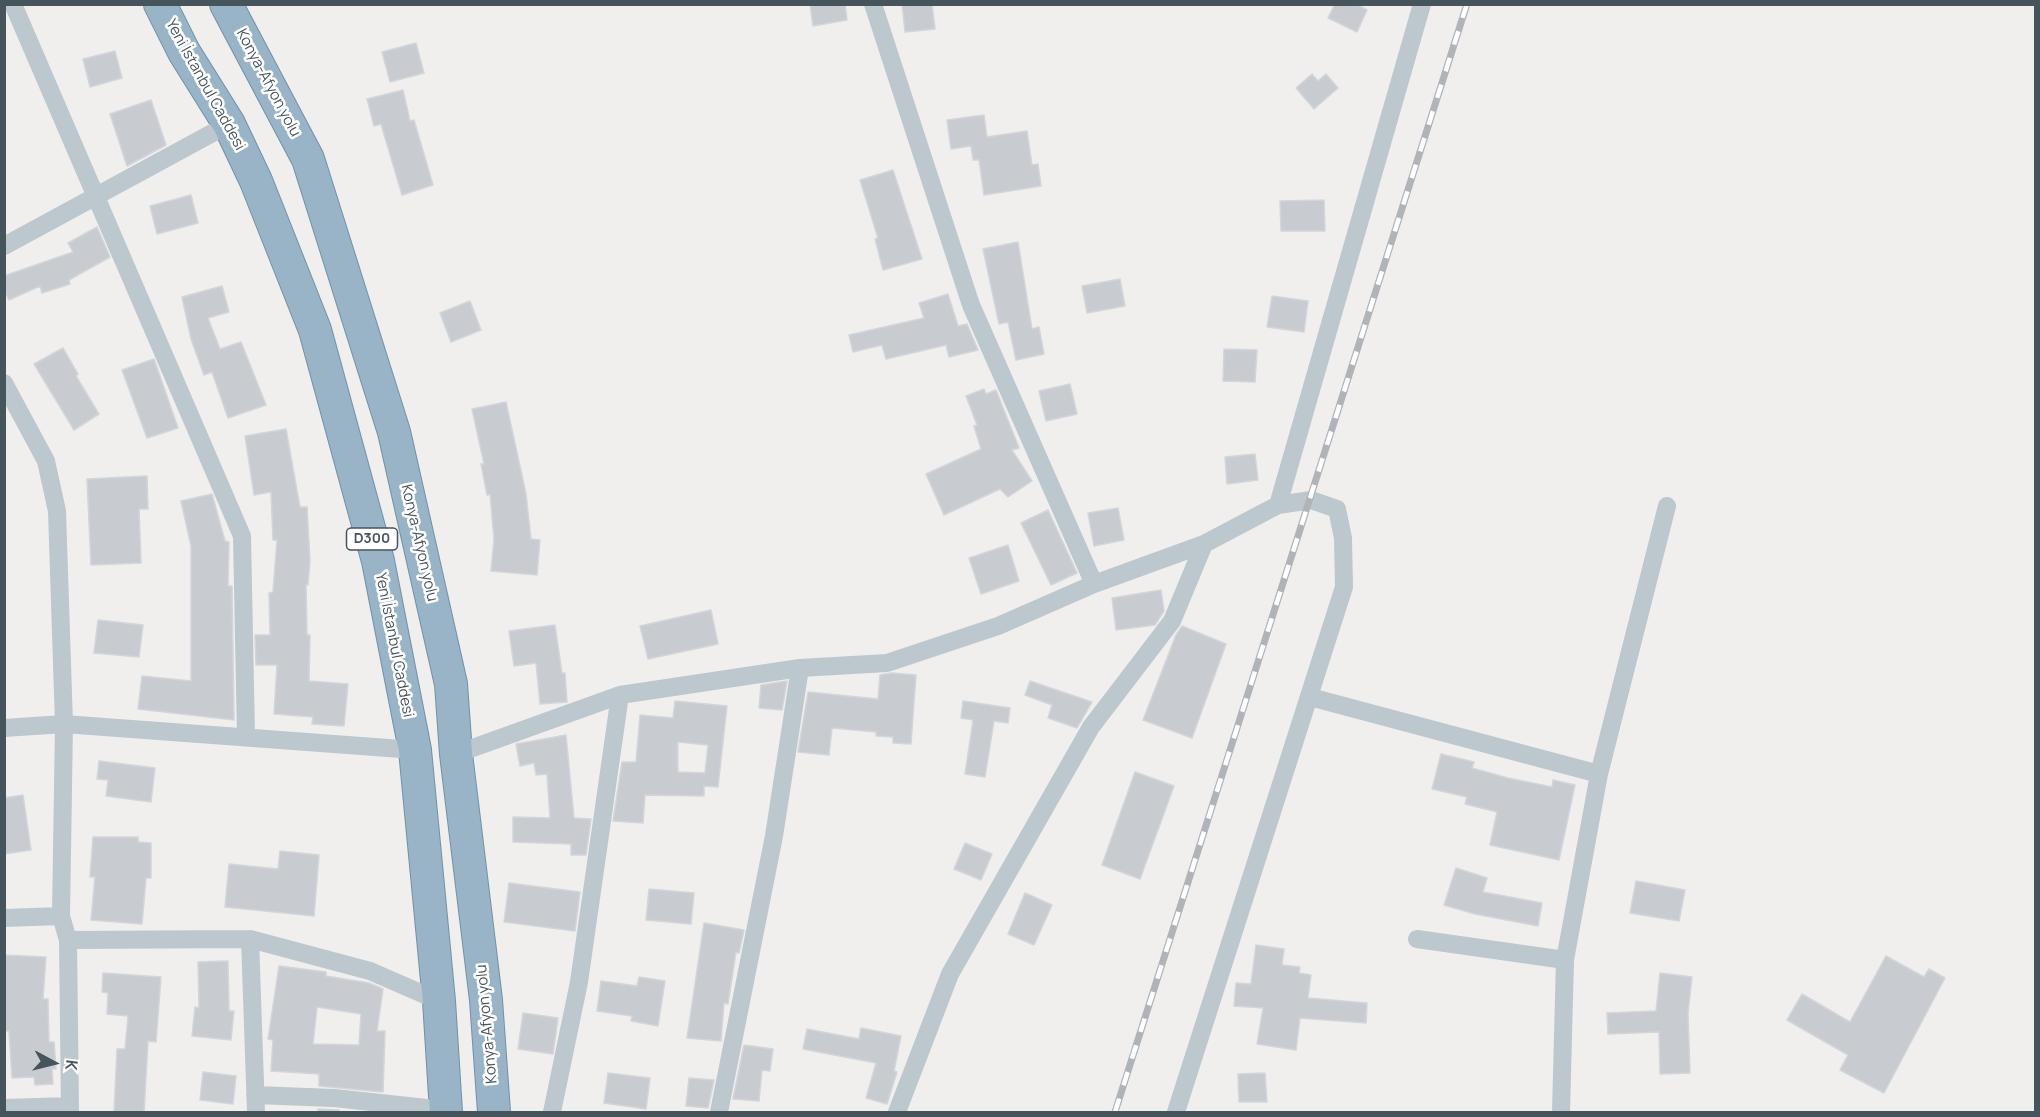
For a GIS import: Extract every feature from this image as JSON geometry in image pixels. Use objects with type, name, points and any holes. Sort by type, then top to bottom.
[{"type":"highway","name":"Yeni İstanbul Caddesi","points":[[160,4],[184,52],[230,124],[256,181],[315,330],[378,561],[415,750],[439,1001],[445,1111]]},
{"type":"highway","name":"Konya-Afyon yolu","points":[[226,4],[308,159],[394,432],[451,684],[456,754],[486,1000],[494,1113]]},
{"type":"street","points":[[13,4],[242,536],[246,736]]},
{"type":"street","points":[[873,4],[971,305],[1094,584]]},
{"type":"street","points":[[1278,505],[1422,4]]},
{"type":"street","points":[[4,246],[230,124]]},
{"type":"street","points":[[4,383],[46,461],[57,511],[64,724],[61,916],[68,940],[70,1109],[4,1108]]},
{"type":"street","points":[[456,754],[620,695],[800,668],[887,663],[998,626],[1094,584],[1204,544],[1278,505],[1311,500],[1337,510],[1343,538],[1344,587],[1176,1113]]},
{"type":"street","points":[[1561,1113],[1565,960],[1599,774],[1667,506]]},
{"type":"street","points":[[897,1113],[950,974],[1091,727],[1172,621],[1204,544]]},
{"type":"street","points":[[719,1113],[774,836],[800,668]]},
{"type":"street","points":[[552,1113],[579,982],[620,695]]},
{"type":"street","points":[[1310,697],[1599,774]]},
{"type":"street","points":[[4,728],[64,724],[415,750]]},
{"type":"street","points":[[4,918],[61,916]]},
{"type":"street","points":[[68,940],[250,939],[370,971],[439,1001]]},
{"type":"street","points":[[250,939],[255,1104],[334,1098],[445,1111]]},
{"type":"street","points":[[1417,939],[1565,960]]},
{"type":"building","points":[[810,4],[845,4],[847,20],[813,26]]},
{"type":"building","points":[[902,4],[932,4],[935,29],[905,32]]},
{"type":"building","points":[[1335,4],[1356,4],[1367,10],[1357,32],[1328,18]]},
{"type":"building","points":[[416,43],[424,73],[390,82],[382,52]]},
{"type":"building","points":[[115,51],[122,78],[90,87],[83,59]]},
{"type":"building","points":[[1312,74],[1318,81],[1326,74],[1338,88],[1314,109],[1296,88]]},
{"type":"building","points":[[403,90],[410,121],[414,120],[433,185],[402,195],[381,124],[374,126],[367,99]]},
{"type":"building","points":[[151,100],[166,145],[127,166],[110,114]]},
{"type":"building","points":[[984,115],[987,137],[1027,131],[1032,165],[1038,164],[1041,186],[984,195],[979,160],[973,160],[971,146],[951,149],[947,120]]},
{"type":"building","points":[[893,170],[922,259],[883,270],[875,239],[878,238],[860,180]]},
{"type":"building","points":[[191,195],[198,223],[157,234],[150,206]]},
{"type":"building","points":[[1324,200],[1325,231],[1281,231],[1280,201]]},
{"type":"building","points":[[97,227],[110,257],[69,280],[70,284],[42,293],[40,286],[9,300],[4,290],[4,276],[73,252],[68,243]]},
{"type":"building","points":[[1018,242],[1032,329],[1039,327],[1044,354],[1016,360],[1008,322],[999,324],[983,249]]},
{"type":"building","points":[[1120,279],[1125,306],[1087,313],[1082,286]]},
{"type":"building","points":[[222,286],[229,312],[208,318],[220,349],[241,342],[266,405],[228,418],[212,372],[204,375],[191,339],[182,297]]},
{"type":"building","points":[[948,294],[958,326],[967,324],[978,350],[949,357],[946,345],[886,359],[882,345],[853,352],[849,335],[924,318],[919,303]]},
{"type":"building","points":[[1272,296],[1308,301],[1304,332],[1267,327]]},
{"type":"building","points":[[470,301],[481,330],[451,342],[440,313]]},
{"type":"building","points":[[63,348],[78,374],[76,376],[99,414],[74,430],[34,364]]},
{"type":"building","points":[[1224,349],[1257,350],[1255,382],[1223,381]]},
{"type":"building","points":[[154,359],[178,428],[147,438],[122,370]]},
{"type":"building","points":[[1070,384],[1077,414],[1046,421],[1039,391]]},
{"type":"building","points":[[984,389],[986,394],[996,390],[1019,448],[1012,450],[1032,481],[1008,497],[1000,489],[944,515],[926,474],[981,449],[974,426],[977,425],[966,396]]},
{"type":"building","points":[[506,402],[526,494],[531,539],[540,540],[537,575],[491,571],[494,539],[490,494],[487,495],[481,464],[484,464],[472,409]]},
{"type":"building","points":[[286,429],[300,507],[307,507],[310,561],[308,585],[306,585],[307,635],[310,635],[309,681],[348,684],[344,726],[312,724],[313,717],[274,714],[277,665],[256,665],[255,635],[270,635],[269,593],[273,592],[277,540],[273,540],[271,492],[254,495],[245,436]]},
{"type":"building","points":[[1255,454],[1258,480],[1227,484],[1225,457]]},
{"type":"building","points":[[147,476],[148,509],[139,509],[141,563],[91,565],[87,479]]},
{"type":"building","points":[[212,494],[225,541],[229,542],[228,586],[232,586],[234,720],[138,709],[142,676],[191,681],[191,546],[181,501]]},
{"type":"building","points":[[1118,508],[1124,540],[1094,546],[1088,513]]},
{"type":"building","points":[[1048,510],[1077,573],[1051,585],[1021,523]]},
{"type":"building","points":[[1008,545],[1019,581],[981,594],[969,558]]},
{"type":"building","points":[[1161,590],[1164,611],[1155,625],[1116,630],[1112,598]]},
{"type":"building","points":[[711,610],[718,644],[648,659],[640,626]]},
{"type":"building","points":[[98,620],[143,625],[139,657],[94,653]]},
{"type":"building","points":[[555,625],[562,673],[565,673],[567,702],[540,704],[536,663],[514,666],[509,631]]},
{"type":"building","points":[[1182,626],[1226,644],[1192,738],[1143,720],[1176,635]]},
{"type":"building","points":[[892,673],[916,675],[911,744],[893,743],[893,737],[876,736],[876,732],[832,728],[829,755],[798,752],[808,692],[878,699],[880,675]]},
{"type":"building","points":[[787,681],[782,710],[759,708],[761,685]]},
{"type":"building","points":[[1030,681],[1092,702],[1077,728],[1048,718],[1052,705],[1025,695]]},
{"type":"building","points":[[675,701],[727,706],[718,787],[704,786],[704,796],[645,795],[643,823],[613,821],[622,762],[636,762],[640,715],[673,718]],"holes":[[[678,742],[708,745],[705,773],[678,772]]]},
{"type":"building","points":[[963,701],[1010,708],[1008,723],[994,721],[985,777],[965,774],[973,720],[961,718]]},
{"type":"building","points":[[566,735],[574,818],[591,819],[586,855],[571,855],[571,844],[513,842],[513,817],[550,818],[547,774],[536,775],[534,763],[520,766],[516,744]]},
{"type":"building","points":[[1441,754],[1474,762],[1472,768],[1508,778],[1552,787],[1553,780],[1575,785],[1559,860],[1490,845],[1497,812],[1465,804],[1467,797],[1432,789]]},
{"type":"building","points":[[99,761],[155,768],[151,802],[106,796],[108,780],[97,779]]},
{"type":"building","points":[[1135,772],[1174,786],[1140,879],[1102,865]]},
{"type":"building","points":[[23,795],[31,850],[4,854],[4,798]]},
{"type":"building","points":[[93,837],[138,837],[138,842],[151,843],[151,878],[146,878],[142,924],[91,920],[95,877],[90,877]]},
{"type":"building","points":[[965,843],[992,854],[981,880],[954,869]]},
{"type":"building","points":[[280,851],[319,855],[314,916],[225,907],[229,864],[278,869]]},
{"type":"building","points":[[1456,868],[1487,878],[1483,892],[1542,903],[1538,926],[1475,914],[1444,905]]},
{"type":"building","points":[[1636,881],[1685,890],[1679,921],[1630,913]]},
{"type":"building","points":[[509,883],[580,892],[575,931],[504,922]]},
{"type":"building","points":[[649,889],[694,893],[691,924],[646,920]]},
{"type":"building","points":[[1025,893],[1052,905],[1034,945],[1008,934]]},
{"type":"building","points":[[704,923],[744,930],[739,953],[736,952],[728,1004],[724,1003],[721,1041],[687,1038]]},
{"type":"building","points":[[1256,945],[1284,949],[1282,965],[1300,967],[1299,973],[1311,975],[1308,998],[1367,1003],[1366,1023],[1300,1018],[1296,1050],[1257,1044],[1263,1008],[1234,1006],[1236,983],[1251,984]]},
{"type":"building","points":[[4,955],[46,957],[43,999],[48,999],[49,1042],[54,1042],[56,1069],[52,1069],[53,1084],[35,1085],[34,1077],[12,1078],[9,1031],[4,1031]]},
{"type":"building","points":[[1886,956],[1924,977],[1929,969],[1945,978],[1884,1093],[1840,1070],[1848,1055],[1787,1020],[1802,994],[1850,1022]]},
{"type":"building","points":[[228,961],[229,1011],[234,1011],[231,1040],[192,1036],[195,1007],[199,1008],[198,962]]},
{"type":"building","points":[[279,966],[326,972],[326,976],[369,983],[383,989],[377,1031],[385,1031],[383,1092],[319,1086],[319,1074],[271,1071],[273,1040],[268,1039]],"holes":[[[317,1007],[361,1014],[359,1045],[313,1044]]]},
{"type":"building","points":[[103,973],[161,977],[156,1042],[148,1041],[144,1113],[114,1113],[117,1049],[125,1049],[128,1016],[107,1014],[108,993],[102,992]]},
{"type":"building","points":[[1660,973],[1692,977],[1688,1013],[1690,1073],[1660,1074],[1659,1032],[1608,1034],[1607,1013],[1656,1011]]},
{"type":"building","points":[[639,977],[665,981],[658,1026],[631,1021],[632,1016],[597,1011],[601,981],[637,986]]},
{"type":"building","points":[[523,1013],[558,1018],[553,1054],[518,1049]]},
{"type":"building","points":[[861,1028],[901,1036],[894,1071],[897,1072],[887,1104],[866,1098],[876,1063],[803,1049],[807,1029],[859,1039]]},
{"type":"building","points":[[744,1045],[773,1049],[770,1071],[762,1070],[759,1101],[733,1099]]},
{"type":"building","points":[[203,1072],[236,1076],[233,1104],[200,1100]]},
{"type":"building","points":[[608,1073],[650,1078],[646,1109],[604,1103]]},
{"type":"building","points":[[1265,1073],[1267,1102],[1239,1102],[1238,1074]]},
{"type":"building","points":[[689,1078],[714,1080],[708,1108],[686,1106]]},
{"type":"building","points":[[318,1109],[339,1110],[339,1113],[318,1113]]},
{"type":"railway","points":[[1115,1112],[1467,4]]}]
